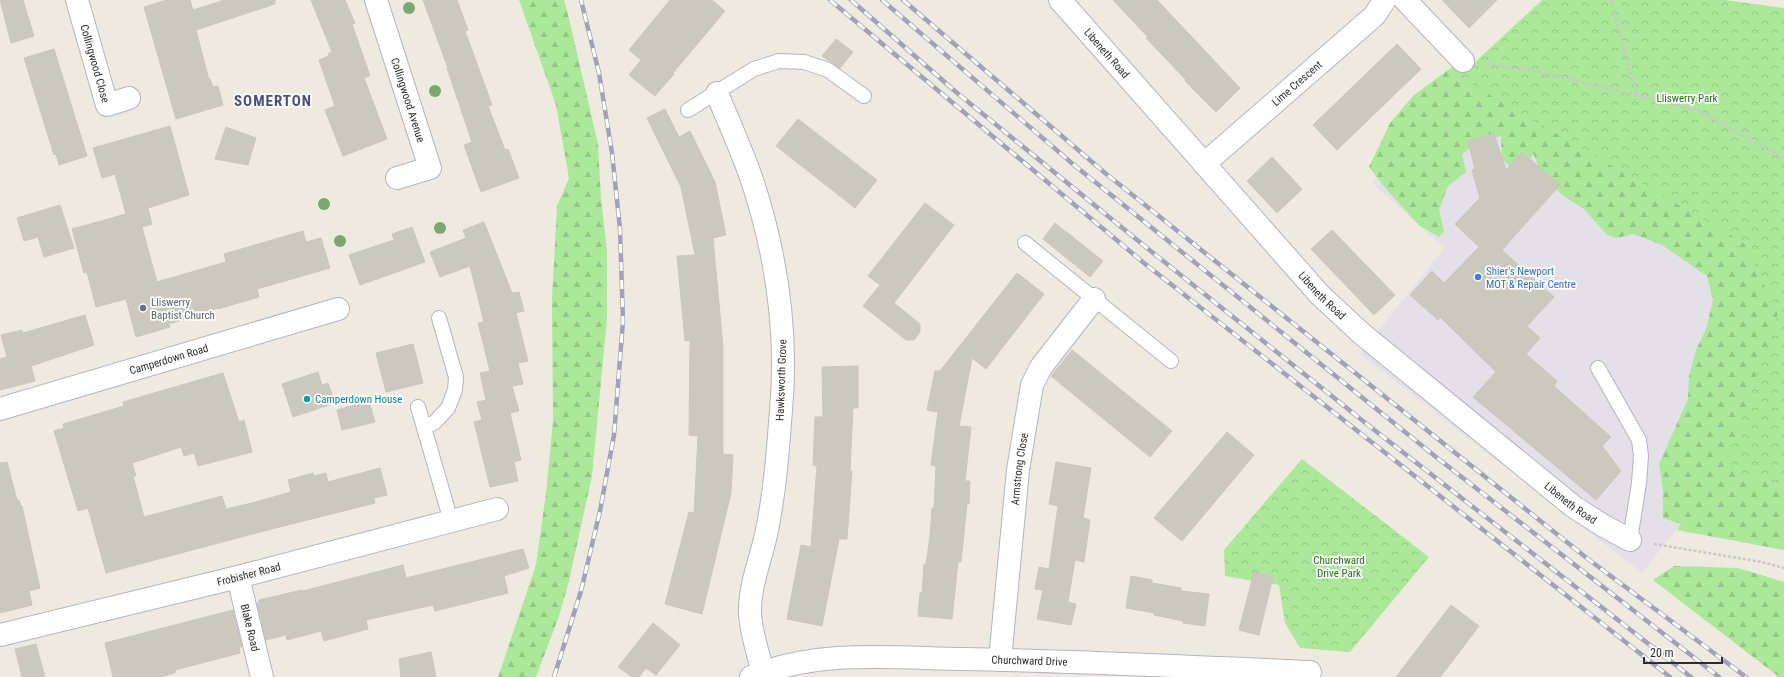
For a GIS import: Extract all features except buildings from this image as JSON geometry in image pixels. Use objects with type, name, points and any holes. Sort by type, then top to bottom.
[{"type":"street","name":"Collingwood Close","points":[[77,0],[106,105],[129,98]]},
{"type":"street","name":"Collingwood Avenue","points":[[376,0],[430,168],[398,178]]},
{"type":"street","name":"Libeneth Road","points":[[1060,0],[1320,295],[1362,334],[1574,507],[1602,525],[1630,540]]},
{"type":"street","name":"Lime Crescent","points":[[1204,164],[1374,16],[1385,0]]},
{"type":"street","points":[[1405,0],[1463,61]]},
{"type":"street","name":"Hawksworth Grove","points":[[718,93],[753,183],[773,261],[783,328],[782,408],[773,493],[767,532],[752,595],[750,613],[757,675]]},
{"type":"street","name":"Armstrong Close","points":[[1000,660],[1018,470],[1032,385],[1041,367],[1094,299]]},
{"type":"street","name":"Camperdown Road","points":[[0,409],[338,309]]},
{"type":"street","name":"Frobisher Road","points":[[0,635],[238,577],[497,509]]},
{"type":"street","name":"Blake Road","points":[[238,577],[262,677]]},
{"type":"street","name":"Churchward Drive","points":[[757,675],[809,661],[838,658],[1000,660],[1310,672]]},
{"type":"lane","points":[[688,110],[718,93],[754,69],[778,61],[804,62],[828,70],[864,96]]},
{"type":"lane","points":[[1025,243],[1171,362]]},
{"type":"lane","points":[[424,428],[435,422],[448,408],[455,390],[456,378],[440,318]]},
{"type":"lane","points":[[1598,368],[1639,440],[1639,483],[1630,540]]},
{"type":"lane","points":[[418,407],[451,521]]},
{"type":"path","points":[[1611,0],[1636,96]]},
{"type":"path","points":[[1463,61],[1535,71],[1697,110],[1784,158]]},
{"type":"path","points":[[1630,540],[1762,562],[1784,568]]},
{"type":"shaded area","points":[[1459,77],[1744,242],[1779,314],[1724,469],[1642,573],[1360,354],[1444,248],[1372,183]]},
{"type":"green space","points":[[519,0],[564,0],[568,14],[598,144],[601,198],[607,251],[607,319],[592,476],[569,581],[559,616],[536,677],[498,677],[536,565],[546,493],[553,421],[552,298],[557,206],[569,178],[556,105]]},
{"type":"green space","name":"Lliswerry Park","points":[[1542,0],[1725,0],[1784,8],[1784,487],[1724,469],[1778,314],[1744,243],[1459,77]]},
{"type":"green space","points":[[1452,67],[1478,72],[1759,252],[1781,290],[1777,319],[1725,469],[1784,487],[1784,550],[1677,530],[1681,524],[1663,518],[1663,491],[1659,464],[1688,399],[1689,376],[1696,350],[1706,329],[1713,300],[1707,276],[1662,245],[1633,234],[1617,238],[1607,235],[1584,209],[1565,197],[1543,178],[1533,153],[1527,165],[1515,171],[1502,159],[1501,136],[1474,145],[1462,154],[1466,172],[1448,186],[1439,210],[1444,231],[1439,237],[1419,225],[1386,189],[1369,167],[1390,123],[1414,95]]},
{"type":"green space","name":"Churchward Drive Park","points":[[1302,459],[1429,557],[1350,652],[1300,648],[1285,623],[1279,585],[1225,576],[1224,550]]},
{"type":"green space","points":[[1674,566],[1738,568],[1784,582],[1784,677],[1779,677],[1653,580]]},
{"type":"railway","points":[[554,677],[581,591],[600,511],[614,435],[623,321],[620,229],[612,153],[599,73],[581,0]]},
{"type":"railway","points":[[830,0],[1144,263],[1670,677]]},
{"type":"railway","points":[[851,0],[956,92],[1147,248],[1368,425],[1691,677]]},
{"type":"railway","points":[[882,0],[1074,165],[1436,457],[1719,677]]},
{"type":"railway","points":[[903,0],[1105,173],[1588,559],[1746,677]]},
{"type":"place","name":"Shier's Newport MOT & Repair Centre","points":[[1478,277]]},
{"type":"place","name":"Lliswerry Baptist Church","points":[[143,308]]},
{"type":"place","name":"Camperdown House","points":[[307,399]]},
{"type":"district","name":"SOMERTON","points":[[273,101]]}]
